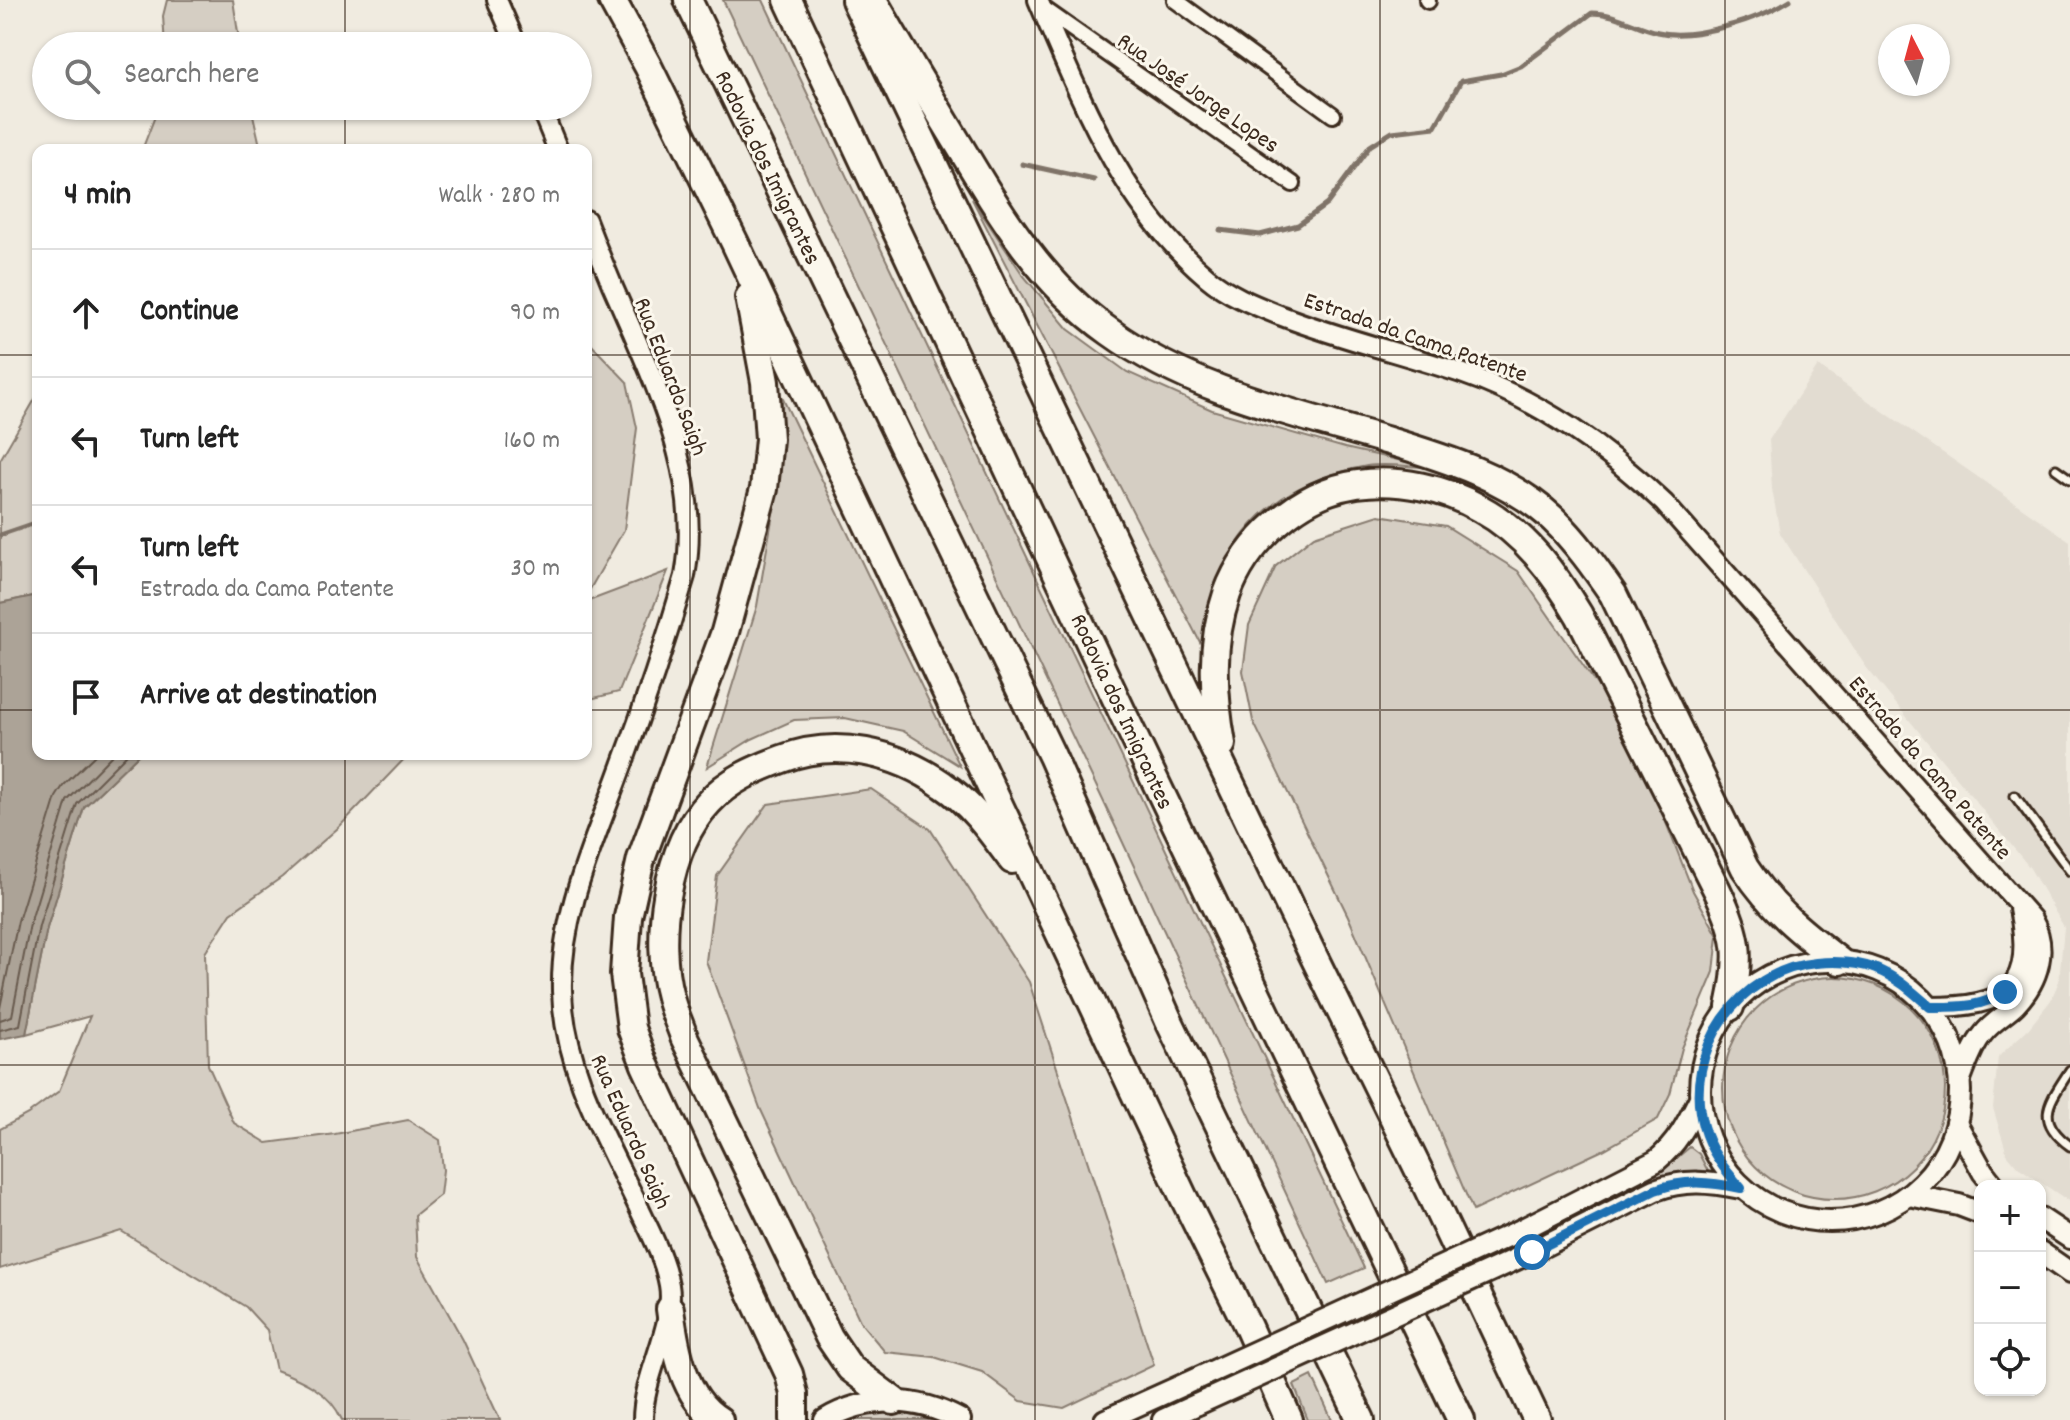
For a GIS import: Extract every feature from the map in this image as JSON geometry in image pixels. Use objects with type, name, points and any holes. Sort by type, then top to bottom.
[{"type":"highway","points":[[612,0],[735,243],[1183,1196],[1248,1327],[1289,1420]]},
{"type":"highway","points":[[632,0],[652,47],[648,66]]},
{"type":"highway","name":"Rodovia dos Imigrantes","points":[[688,0],[1052,756],[1168,1019],[1361,1420]]},
{"type":"highway","name":"Rodovia dos Imigrantes","points":[[788,0],[1132,732],[1461,1420]]},
{"type":"highway","points":[[855,0],[1537,1420]]},
{"type":"highway","points":[[873,0],[1007,226],[1058,287],[1110,332],[1178,372],[1250,400],[1444,458],[1511,488],[1552,518],[1586,556],[1613,594],[1745,868],[1763,896],[1789,923],[1839,961]]},
{"type":"highway","points":[[735,243],[755,323],[765,382],[769,439],[764,489],[725,632],[641,859],[628,917],[624,974],[631,1028],[645,1065],[789,1374],[789,1414]]},
{"type":"highway","points":[[1227,775],[1215,706],[1214,670],[1219,627],[1228,592],[1250,551],[1282,518],[1317,497],[1355,484],[1395,482],[1438,491],[1481,509],[1525,541],[1556,575],[1717,890],[1731,918],[1737,942],[1738,967],[1730,1007]]},
{"type":"highway","points":[[894,1401],[850,1368],[829,1337],[684,1037],[669,997],[662,947],[666,892],[683,842],[709,802],[745,773],[800,752],[848,748],[891,758],[943,784],[982,820],[1048,909]]},
{"type":"highway","points":[[670,1309],[683,1372],[700,1402],[719,1420]]},
{"type":"main road","points":[[1839,961],[1873,968],[1905,984],[1930,1007],[1951,1041],[1961,1079],[1957,1125],[1939,1164],[1909,1195],[1869,1216],[1823,1222],[1779,1212],[1741,1188],[1711,1148],[1699,1100],[1705,1050],[1730,1007],[1761,980],[1798,965],[1839,961]]},
{"type":"main road","points":[[1105,1420],[1521,1230],[1656,1161],[1670,1150],[1683,1132],[1699,1100]]},
{"type":"main road","points":[[1957,1125],[1989,1180]]},
{"type":"main road","points":[[1163,1420],[1532,1252],[1655,1190],[1673,1183],[1691,1181],[1741,1188]]},
{"type":"main road","points":[[1909,1195],[1974,1211]]},
{"type":"main road","points":[[2046,1222],[2070,1238]]},
{"type":"main road","points":[[2046,1256],[2070,1273]]},
{"type":"main road","points":[[825,1420],[860,1405],[894,1401],[932,1407],[960,1420]]},
{"type":"street","points":[[497,0],[511,32]]},
{"type":"street","points":[[1175,0],[1333,115]]},
{"type":"street","name":"Rua José Jorge Lopes","points":[[1039,3],[1293,184]]},
{"type":"street","name":"Estrada da Cama Patente","points":[[1039,3],[1116,169],[1145,213],[1209,279],[1255,306],[1322,331],[1462,373],[1510,392],[1562,421],[1620,462],[1664,503],[2032,919],[2038,930],[2041,958],[2036,974],[2016,1005],[1982,1034],[1961,1079]]},
{"type":"street","points":[[546,120],[556,144]]},
{"type":"street","name":"Rua Eduardo Saigh","points":[[592,234],[673,437],[685,478],[690,534],[689,556],[678,601],[634,734],[576,890],[565,943],[562,993],[575,1064],[660,1255],[670,1288],[670,1309],[645,1390],[643,1420]]},
{"type":"street","points":[[1930,1007],[1966,1007],[1988,1002],[2005,992],[2018,975],[2025,955],[2019,906]]},
{"type":"lane","points":[[2056,469],[2070,479]]},
{"type":"lane","points":[[2015,796],[2070,871]]},
{"type":"lane","points":[[2070,1070],[2047,1111],[2049,1125],[2070,1146]]},
{"type":"shaded area","points":[[167,0],[233,0],[238,32],[164,32],[163,16]]},
{"type":"shaded area","points":[[723,0],[763,0],[1364,1268],[1328,1284],[1119,834]]},
{"type":"shaded area","points":[[154,120],[254,120],[260,144],[144,144]]},
{"type":"shaded area","points":[[972,199],[1023,275],[1068,329],[1127,372],[1212,410],[1345,448],[1429,467],[1367,466],[1319,479],[1277,502],[1243,535],[1230,556],[1216,588],[1205,652]]},
{"type":"shaded area","points":[[592,345],[627,382],[637,428],[624,530],[592,586]]},
{"type":"shaded area","points":[[1818,366],[2070,541],[2070,1202],[2046,1186],[2046,1180],[2037,1180],[2018,1167],[2007,1154],[1993,1108],[1998,1057],[2029,1028],[2051,1000],[2059,981],[2064,927],[2030,868],[1866,667],[1780,533],[1772,489],[1769,440]]},
{"type":"shaded area","points":[[782,397],[960,766],[903,731],[845,718],[794,720],[752,739],[707,767],[757,606],[780,473]]},
{"type":"shaded area","points":[[32,404],[32,596],[0,603],[0,460]]},
{"type":"shaded area","points":[[1379,515],[1446,526],[1518,571],[1599,688],[1650,782],[1693,891],[1718,936],[1714,972],[1682,1048],[1670,1094],[1658,1119],[1603,1150],[1473,1211],[1348,916],[1253,721],[1243,671],[1249,625],[1276,566],[1314,536]]},
{"type":"shaded area","points":[[668,571],[619,692],[592,699],[592,600]]},
{"type":"shaded area","points":[[133,760],[403,760],[338,828],[282,877],[231,913],[205,953],[208,1065],[234,1123],[267,1143],[408,1120],[440,1140],[443,1170],[440,1195],[415,1215],[417,1257],[463,1340],[500,1420],[342,1420],[323,1395],[306,1383],[276,1370],[267,1330],[246,1307],[121,1231],[0,1269],[0,1129],[28,1114],[59,1091],[90,1016],[26,1034],[47,928],[84,807]]},
{"type":"shaded area","points":[[871,789],[930,829],[1029,982],[1154,1365],[1064,1408],[1021,1401],[982,1372],[934,1357],[885,1352],[861,1323],[760,1108],[706,961],[717,876],[768,804]]},
{"type":"shaded area","points":[[1834,977],[1856,979],[1876,986],[1896,996],[1912,1010],[1926,1026],[1936,1046],[1943,1066],[1943,1110],[1936,1130],[1926,1150],[1912,1166],[1896,1180],[1876,1190],[1856,1197],[1834,1199],[1812,1197],[1792,1190],[1772,1180],[1756,1166],[1742,1150],[1732,1130],[1725,1110],[1723,1088],[1725,1066],[1732,1046],[1742,1026],[1756,1010],[1772,996],[1792,986],[1812,979]]},
{"type":"shaded area","points":[[1690,1147],[1699,1154],[1710,1175],[1694,1172],[1658,1179],[1656,1175]]},
{"type":"shaded area","points":[[1312,1376],[1332,1420],[1308,1420],[1294,1385]]},
{"type":"shaded area","points":[[892,1411],[935,1420],[847,1420],[853,1416]]},
{"type":"water","points":[[32,596],[32,760],[133,760],[84,807],[47,928],[26,1034],[0,1039],[0,603]]},
{"type":"waterway","points":[[1220,230],[1260,235],[1298,225],[1327,204],[1370,146],[1392,132],[1435,127],[1461,81],[1501,74],[1521,66],[1592,13],[1609,15],[1658,32],[1689,33],[1744,21],[1790,0]]},
{"type":"waterway","points":[[1022,164],[1094,180]]},
{"type":"waterway","points":[[0,535],[32,524]]},
{"type":"route","points":[[1532,1252],[1673,1183],[1691,1181],[1741,1188],[1711,1148],[1699,1100],[1705,1050],[1730,1007],[1761,980],[1798,965],[1839,961],[1873,968],[1905,984],[1930,1007],[1966,1007],[1988,1002],[2005,992]]}]
